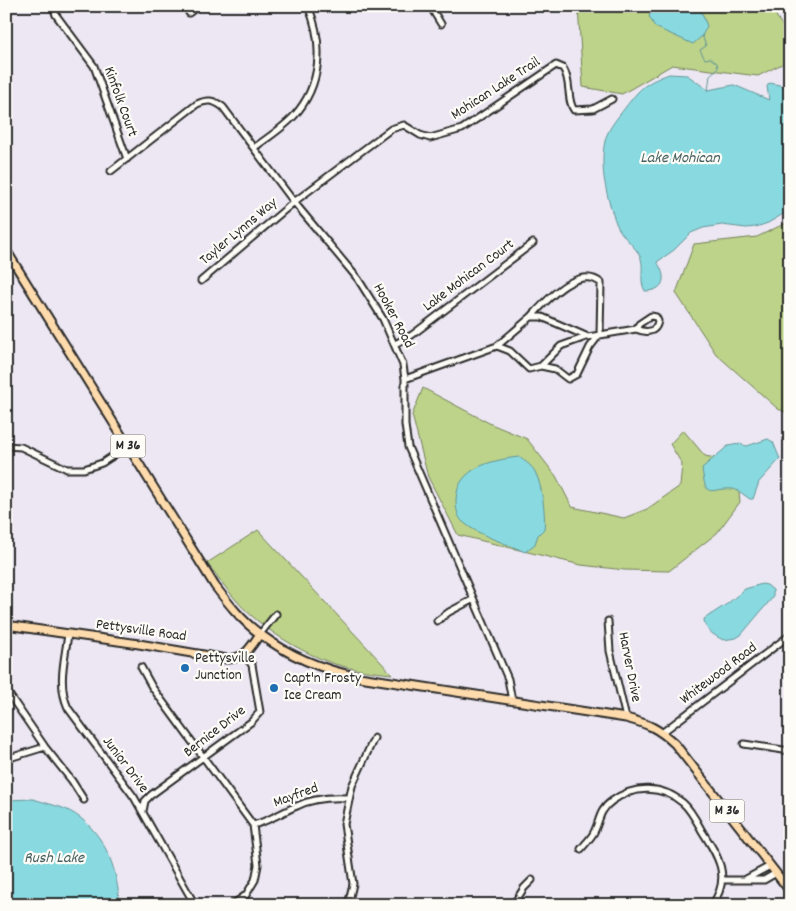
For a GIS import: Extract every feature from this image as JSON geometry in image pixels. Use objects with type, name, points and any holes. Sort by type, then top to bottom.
[{"type":"main road","name":"M 36","points":[[7,252],[214,586],[237,613],[260,634],[311,663],[359,678],[626,718],[663,732],[675,744],[790,891]]},
{"type":"main road","name":"Pettysville Road","points":[[6,625],[157,646],[227,659],[244,655]]},
{"type":"main road","points":[[244,655],[260,634]]},
{"type":"street","name":"Kinfolk Court","points":[[53,6],[56,15],[94,66],[127,159]]},
{"type":"street","points":[[189,13],[198,6]]},
{"type":"street","points":[[254,148],[293,117],[311,88],[318,66],[319,52],[316,28],[308,6]]},
{"type":"street","points":[[430,6],[442,24]]},
{"type":"street","name":"Mohican Lake Trail","points":[[294,202],[391,129],[404,125],[420,135],[430,138],[462,129],[556,65],[563,68],[568,78],[571,104],[574,110],[593,109],[612,98]]},
{"type":"street","name":"Hooker Road","points":[[111,171],[198,104],[208,100],[213,101],[223,107],[294,202],[358,279],[370,297],[395,344],[403,365],[405,379],[405,425],[408,447],[472,600],[508,679],[512,700]]},
{"type":"street","name":"Tayler Lynns Way","points":[[201,282],[294,202]]},
{"type":"street","name":"Lake Mohican Court","points":[[395,344],[412,335],[533,243]]},
{"type":"street","points":[[405,379],[497,346],[572,280],[584,277],[596,279],[601,284],[600,334],[590,346],[576,374],[571,378],[566,378],[550,367],[541,366],[529,369],[510,351],[497,346]]},
{"type":"street","points":[[531,317],[542,318],[588,337]]},
{"type":"street","points":[[541,366],[561,346],[571,342],[600,334],[636,329]]},
{"type":"street","points":[[6,446],[21,447],[67,469],[84,469],[102,463],[128,446]]},
{"type":"street","points":[[437,620],[472,600]]},
{"type":"street","points":[[260,634],[276,614]]},
{"type":"street","name":"Harver Drive","points":[[608,621],[610,651],[626,718]]},
{"type":"street","name":"Junior Drive","points":[[68,634],[62,678],[63,698],[80,726],[143,811],[194,905]]},
{"type":"street","name":"Whitewood Road","points":[[663,732],[790,636]]},
{"type":"street","name":"Bernice Drive","points":[[143,811],[145,801],[152,795],[251,722],[260,712],[252,665],[244,655]]},
{"type":"street","points":[[141,667],[152,687],[253,825],[258,865],[255,880],[246,895],[232,905]]},
{"type":"street","points":[[6,690],[84,800]]},
{"type":"street","points":[[348,905],[353,884],[344,824],[348,798],[374,738]]},
{"type":"street","points":[[744,744],[790,751]]},
{"type":"street","points":[[6,759],[45,747]]},
{"type":"street","points":[[581,849],[594,832],[597,820],[605,806],[610,802],[633,790],[642,788],[662,791],[675,797],[690,811],[717,854],[722,866],[722,880],[720,892],[712,905]]},
{"type":"street","name":"Mayfred","points":[[253,825],[299,805],[326,797],[348,798]]},
{"type":"street","points":[[745,880],[770,866]]},
{"type":"street","points":[[722,880],[764,880],[776,873]]},
{"type":"street","points":[[513,905],[524,888],[532,880]]},
{"type":"green space","points":[[578,6],[770,6],[790,38],[790,60],[758,76],[672,65],[622,94],[583,87]]},
{"type":"green space","points":[[790,221],[790,414],[778,409],[716,354],[676,293],[694,244],[757,237]]},
{"type":"green space","points":[[423,388],[491,424],[527,439],[556,476],[572,507],[624,518],[647,509],[680,486],[682,464],[670,444],[683,430],[705,456],[736,462],[740,502],[717,533],[669,571],[625,570],[581,565],[458,535],[428,477],[412,415]]},
{"type":"green space","points":[[258,530],[392,674],[342,666],[308,653],[281,638],[245,610],[207,563]]},
{"type":"water","points":[[656,6],[699,6],[707,26],[702,36],[693,44],[655,27],[649,16]]},
{"type":"water","name":"Lake Mohican","points":[[669,74],[687,75],[708,90],[734,85],[769,100],[767,86],[770,83],[790,89],[790,210],[768,223],[756,227],[746,228],[722,225],[703,228],[691,233],[674,250],[657,262],[663,277],[661,286],[645,291],[642,282],[641,259],[618,228],[610,203],[603,172],[603,151],[610,128],[635,96],[648,83]]},
{"type":"water","points":[[768,439],[773,442],[780,459],[759,482],[753,499],[733,489],[710,491],[708,489],[705,485],[702,468],[728,446],[739,444],[747,446]]},
{"type":"water","points":[[519,457],[527,462],[535,471],[543,501],[544,529],[538,535],[535,544],[525,552],[469,527],[459,517],[456,503],[458,489],[463,480],[478,467],[498,460]]},
{"type":"water","points":[[762,584],[767,585],[773,590],[773,597],[741,635],[736,638],[723,640],[708,629],[704,619],[745,589]]},
{"type":"water","name":"Rush Lake","points":[[33,799],[70,812],[80,818],[96,833],[112,863],[118,889],[118,905],[6,905],[6,800]]},
{"type":"waterway","points":[[702,35],[706,46],[700,50],[705,59],[710,58],[717,63],[718,68],[710,75],[708,91]]},
{"type":"place","name":"Pettysville Junction","points":[[185,668]]},
{"type":"place","name":"Capt'n Frosty Ice Cream","points":[[274,688]]}]
